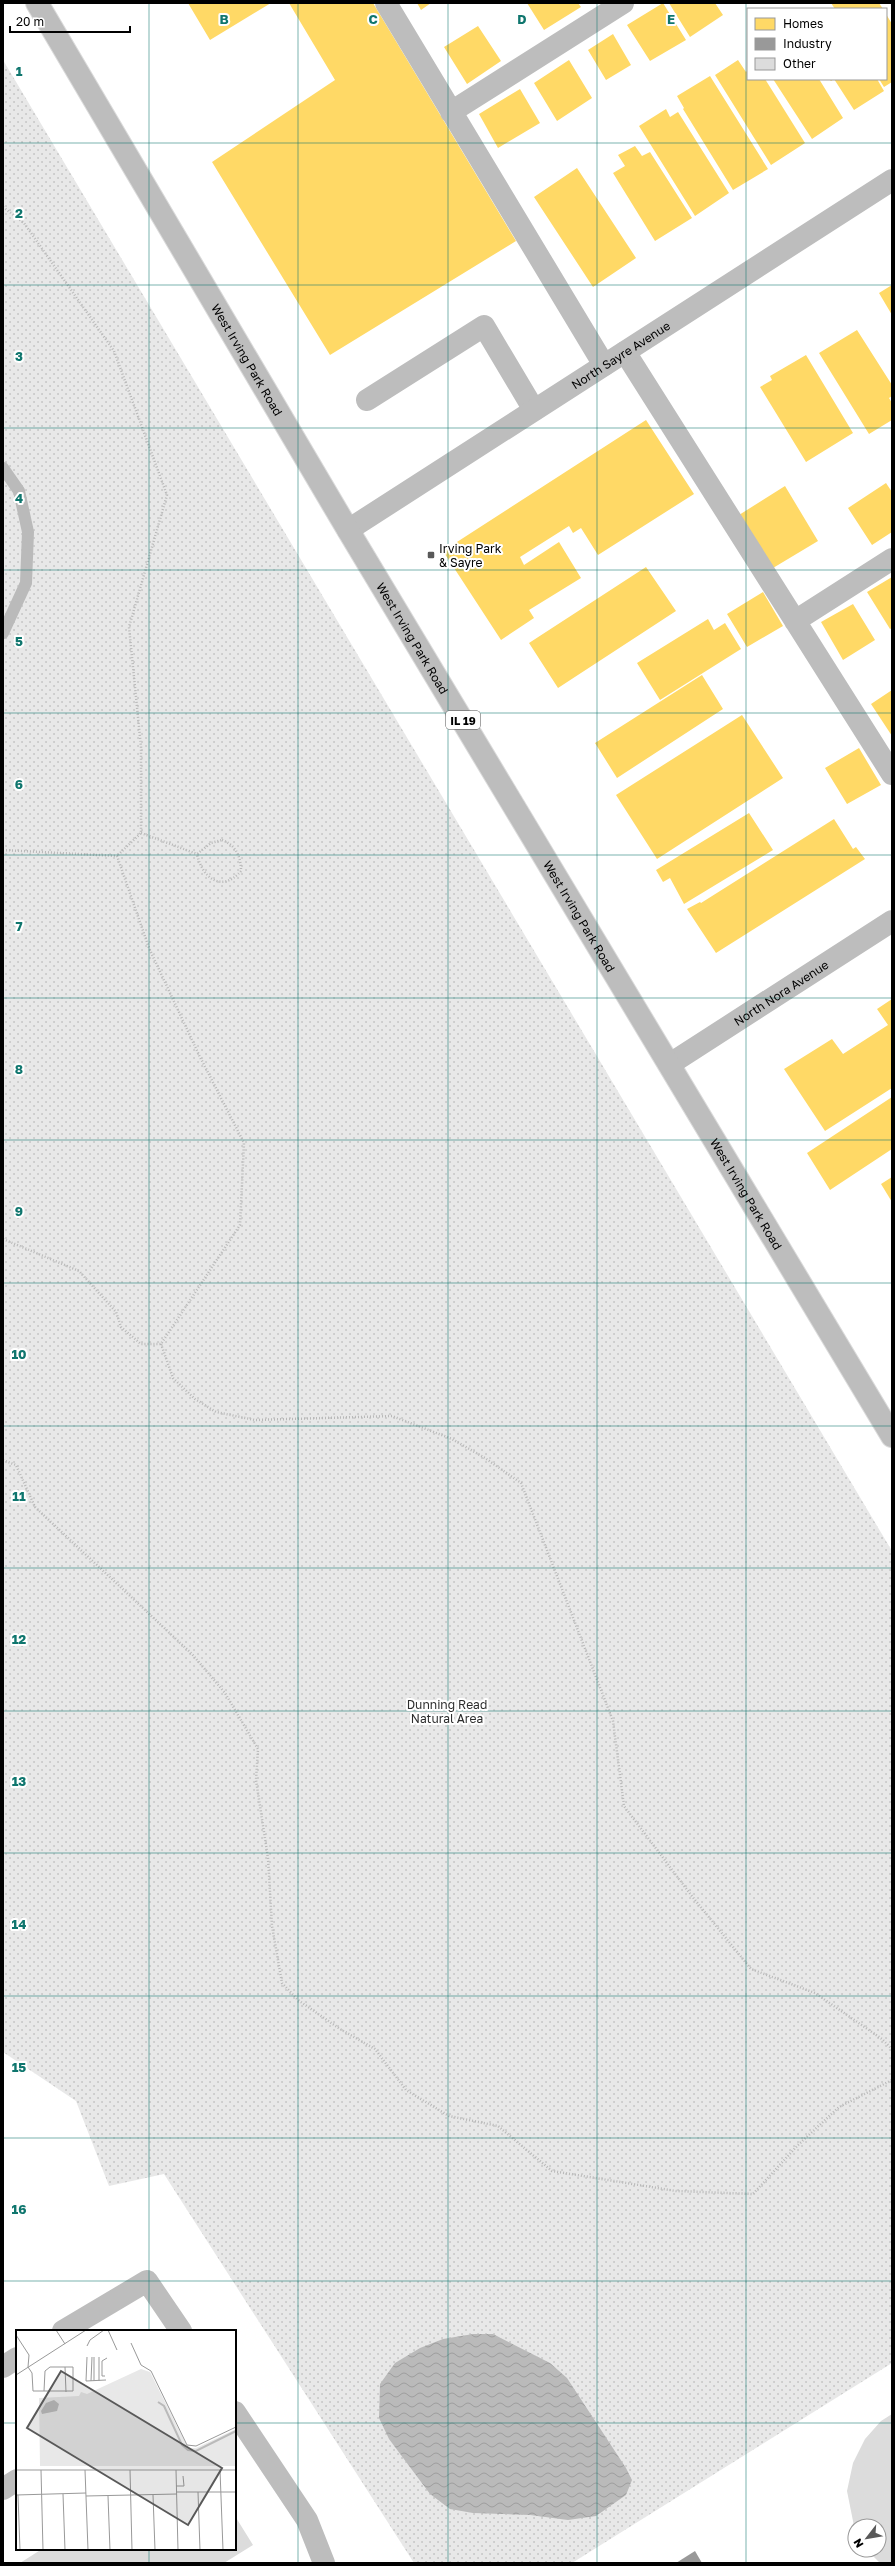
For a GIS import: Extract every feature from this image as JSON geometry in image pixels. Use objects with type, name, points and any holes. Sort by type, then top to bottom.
[{"type":"main road","points":[[386,3],[604,365]]},
{"type":"main road","points":[[451,112],[623,3]]},
{"type":"main road","name":"West Irving Park Road","points":[[40,4],[348,530],[892,1436]]},
{"type":"main road","name":"North Sayre Avenue","points":[[348,530],[892,180]]},
{"type":"main road","points":[[366,400],[484,326],[534,410]]},
{"type":"main road","points":[[625,352],[892,774]]},
{"type":"main road","points":[[796,621],[892,559]]},
{"type":"main road","name":"North Nora Avenue","points":[[670,1064],[892,921]]},
{"type":"main road","points":[[65,2330],[148,2281],[180,2330]]},
{"type":"main road","points":[[3,2367],[16,2359]]},
{"type":"main road","points":[[236,2414],[307,2520],[324,2563]]},
{"type":"main road","points":[[3,2489],[16,2481]]},
{"type":"path","points":[[3,207],[24,223],[114,351],[167,495],[130,627],[141,747],[142,833],[117,856],[3,850]]},
{"type":"path","points":[[142,833],[198,854]]},
{"type":"path","points":[[222,840],[230,843],[241,862],[242,871],[235,878],[224,881],[213,880],[205,874],[199,864],[198,854],[211,843],[222,840]]},
{"type":"path","points":[[117,856],[149,948],[199,1054],[244,1143],[240,1225],[161,1344]]},
{"type":"path","points":[[3,1239],[79,1271],[116,1312],[121,1327],[141,1344],[161,1344]]},
{"type":"path","points":[[161,1344],[173,1378],[195,1399],[216,1412],[255,1420],[392,1416],[452,1439],[521,1483],[613,1721],[624,1806],[691,1895],[751,1969],[815,1993],[882,2039],[892,2049]]},
{"type":"path","points":[[3,1460],[16,1465],[35,1507],[192,1654],[225,1693],[258,1749],[256,1780],[268,1858],[272,1926],[282,1983],[298,2000],[340,2029],[375,2048],[406,2090],[449,2116],[498,2126],[552,2171],[676,2191],[753,2194],[798,2145],[839,2107],[892,2080]]},
{"type":"green space","name":"Dunning Read Natural Area","points":[[3,60],[892,1551],[892,2363],[572,2563],[414,2563],[164,2174],[109,2186],[76,2101],[3,2052]]},
{"type":"water","points":[[473,2334],[493,2334],[550,2363],[567,2378],[626,2468],[632,2480],[626,2495],[596,2516],[568,2520],[530,2515],[473,2513],[450,2509],[430,2494],[389,2439],[379,2418],[380,2384],[395,2363],[420,2348],[443,2339]]},
{"type":"building: Homes","points":[[188,3],[271,3],[210,40]]},
{"type":"building: Homes","points":[[289,3],[373,3],[516,241],[330,355],[212,162],[335,80]]},
{"type":"building: Homes","points":[[417,3],[431,3],[421,10]]},
{"type":"building: Homes","points":[[527,3],[578,3],[581,7],[544,30]]},
{"type":"building: Homes","points":[[663,3],[686,40],[650,61],[627,25]]},
{"type":"building: Homes","points":[[669,3],[715,3],[723,15],[690,37]]},
{"type":"building: Homes","points":[[831,3],[879,3],[882,8],[834,8]]},
{"type":"building: Homes","points":[[887,16],[892,24],[892,82],[884,87],[880,80],[887,80]]},
{"type":"building: Homes","points":[[478,26],[501,61],[467,84],[444,47]]},
{"type":"building: Homes","points":[[613,34],[631,65],[606,80],[588,50]]},
{"type":"building: Homes","points":[[569,60],[592,98],[557,121],[534,83]]},
{"type":"building: Homes","points":[[738,60],[746,72],[747,71],[747,80],[766,80],[805,143],[771,165],[715,75]]},
{"type":"building: Homes","points":[[710,76],[768,169],[733,190],[683,109],[684,108],[677,96]]},
{"type":"building: Homes","points":[[774,80],[820,80],[843,118],[812,139]]},
{"type":"building: Homes","points":[[835,80],[878,80],[884,91],[854,110]]},
{"type":"building: Homes","points":[[520,89],[540,123],[498,148],[479,114]]},
{"type":"building: Homes","points":[[666,109],[670,117],[678,112],[729,193],[695,216],[639,126]]},
{"type":"building: Homes","points":[[635,146],[642,156],[650,152],[692,218],[655,241],[613,173],[625,166],[618,155]]},
{"type":"building: Homes","points":[[577,168],[636,258],[593,287],[534,197]]},
{"type":"building: Homes","points":[[892,285],[892,315],[879,293]]},
{"type":"building: Homes","points":[[857,330],[892,385],[892,396],[889,398],[892,403],[892,420],[869,434],[819,353]]},
{"type":"building: Homes","points":[[806,355],[853,433],[806,462],[760,387],[772,380],[770,376]]},
{"type":"building: Homes","points":[[646,420],[694,494],[598,555],[581,528],[573,533],[569,526],[520,557],[524,565],[559,542],[581,578],[529,610],[534,618],[501,640],[443,551]]},
{"type":"building: Homes","points":[[886,483],[892,492],[892,532],[872,545],[848,508]]},
{"type":"building: Homes","points":[[785,486],[818,541],[773,568],[739,515]]},
{"type":"building: Homes","points":[[646,567],[676,611],[558,688],[529,643]]},
{"type":"building: Homes","points":[[892,577],[892,628],[890,629],[867,592]]},
{"type":"building: Homes","points":[[763,592],[783,626],[747,647],[727,614]]},
{"type":"building: Homes","points":[[853,604],[875,640],[843,660],[821,622]]},
{"type":"building: Homes","points":[[708,619],[714,630],[725,623],[741,649],[660,700],[637,663]]},
{"type":"building: Homes","points":[[702,675],[723,709],[617,778],[595,743]]},
{"type":"building: Homes","points":[[892,690],[892,736],[871,704]]},
{"type":"building: Homes","points":[[742,715],[783,778],[657,859],[616,795]]},
{"type":"building: Homes","points":[[859,748],[881,785],[847,804],[825,768]]},
{"type":"building: Homes","points":[[749,813],[773,850],[684,904],[670,878],[663,882],[656,870]]},
{"type":"building: Homes","points":[[834,819],[853,849],[856,847],[865,859],[716,953],[687,909],[700,902],[701,903]]},
{"type":"building: Homes","points":[[892,999],[892,1088],[825,1131],[784,1069],[832,1039],[843,1054],[888,1025],[877,1009]]},
{"type":"building: Homes","points":[[892,1097],[892,1149],[830,1190],[807,1153]]},
{"type":"building: Homes","points":[[892,1177],[892,1202],[881,1184]]},
{"type":"building: Industry","points":[[695,2551],[702,2563],[676,2563]]},
{"type":"building: Other","points":[[892,2414],[892,2563],[880,2563],[875,2558],[887,2558],[887,2518],[852,2518],[847,2491],[853,2463],[865,2439],[881,2421]]},
{"type":"building: Other","points":[[236,2518],[253,2545],[224,2563],[20,2563],[40,2550],[236,2550]]},
{"type":"waterway","points":[[3,468],[19,491],[28,532],[26,583],[3,633]]},
{"type":"place","name":"Irving Park & Sayre","points":[[431,555]]}]
